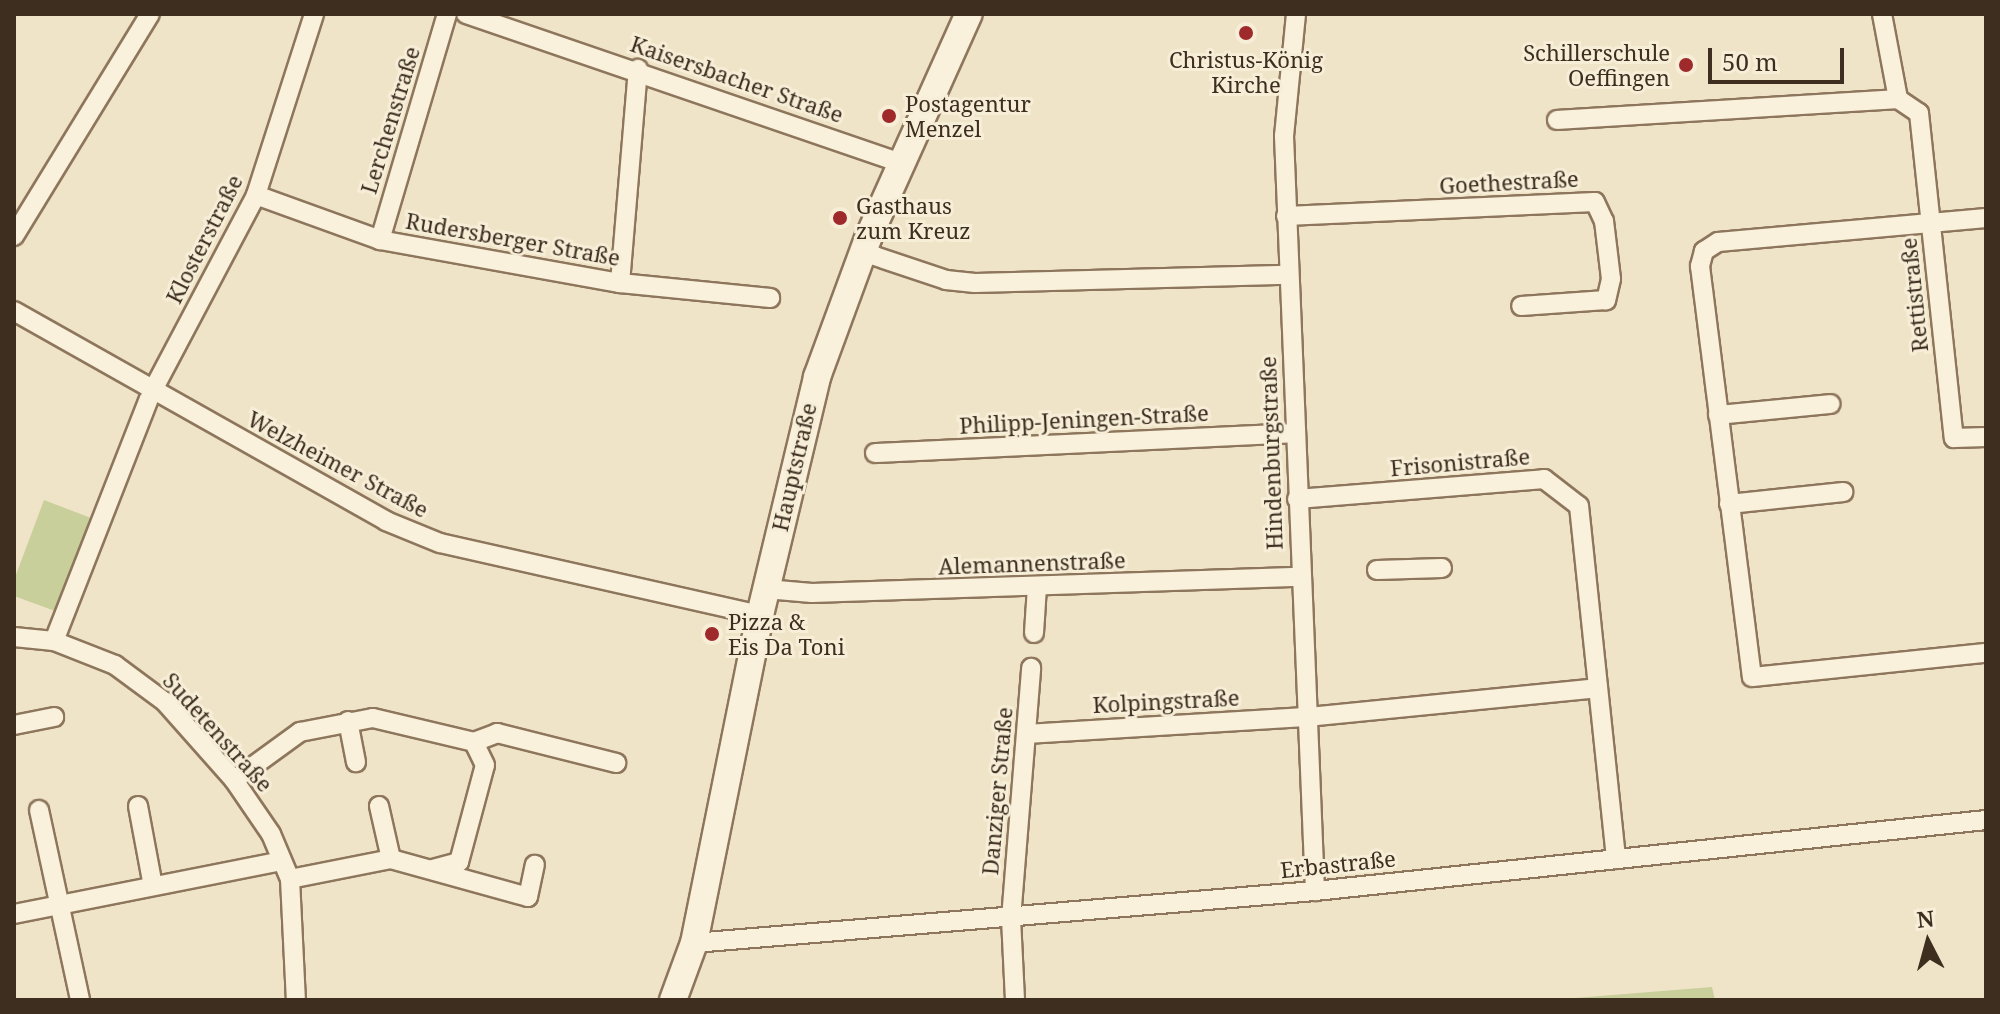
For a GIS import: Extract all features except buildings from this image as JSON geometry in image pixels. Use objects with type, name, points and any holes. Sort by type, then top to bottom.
[{"type":"street","points":[[14,236],[150,14]]},
{"type":"street","name":"Klosterstraße","points":[[151,394],[256,195],[314,14]]},
{"type":"street","name":"Lerchenstraße","points":[[380,240],[447,14]]},
{"type":"street","name":"Kaisersbacher Straße","points":[[466,14],[638,69],[901,163]]},
{"type":"street","name":"Hauptstraße","points":[[673,1000],[694,943],[763,602],[817,377],[863,252],[969,14]]},
{"type":"street","name":"Hindenburgstraße","points":[[1296,14],[1284,136],[1315,891]]},
{"type":"street","points":[[1557,120],[1898,99],[1882,14]]},
{"type":"street","points":[[620,283],[638,69]]},
{"type":"street","name":"Rettistraße","points":[[1898,99],[1919,113],[1954,438],[1986,437]]},
{"type":"street","name":"Rudersberger Straße","points":[[256,195],[380,240],[620,283],[770,298]]},
{"type":"street","name":"Goethestraße","points":[[1286,216],[1595,202],[1604,221],[1611,279],[1606,300],[1521,306]]},
{"type":"street","points":[[1986,218],[1718,242],[1704,251],[1700,266],[1752,677],[1986,653]]},
{"type":"street","points":[[863,252],[946,280],[975,283],[1288,275]]},
{"type":"street","name":"Welzheimer Straße","points":[[14,311],[151,394],[386,521],[440,543],[763,602]]},
{"type":"street","points":[[54,641],[151,394]]},
{"type":"street","points":[[1718,415],[1830,404]]},
{"type":"street","name":"Philipp-Jeningen-Straße","points":[[875,453],[1295,433]]},
{"type":"street","name":"Frisonistraße","points":[[1297,499],[1544,479],[1579,506],[1616,859]]},
{"type":"street","points":[[1729,504],[1843,492]]},
{"type":"street","points":[[1377,570],[1377,574],[1442,568]]},
{"type":"street","name":"Alemannenstraße","points":[[763,602],[1300,577]]},
{"type":"street","points":[[1034,633],[1037,587]]},
{"type":"street","name":"Sudetenstraße","points":[[14,637],[54,641],[135,678],[165,702],[234,780],[257,811],[290,879],[296,1000]]},
{"type":"street","name":"Danziger Straße","points":[[1015,1000],[1011,919],[1031,668]]},
{"type":"street","points":[[1308,717],[1598,688]]},
{"type":"street","points":[[14,725],[54,717]]},
{"type":"street","name":"Kolpingstraße","points":[[1027,734],[1308,717]]},
{"type":"street","points":[[234,780],[300,732],[373,718],[474,742],[497,733],[616,763]]},
{"type":"street","points":[[348,721],[356,762]]},
{"type":"street","points":[[430,870],[459,862],[485,765],[474,742]]},
{"type":"street","points":[[138,806],[153,886]]},
{"type":"street","points":[[379,806],[391,859]]},
{"type":"street","points":[[39,810],[62,905],[80,1000]]},
{"type":"street","name":"Erbastraße","points":[[694,943],[1011,919],[1315,891],[1986,820]]},
{"type":"street","points":[[290,879],[391,859],[528,897],[535,865]]},
{"type":"street","points":[[14,914],[282,861]]},
{"type":"green space","points":[[44,500],[91,518],[55,611],[14,596],[14,580]]},
{"type":"green space","points":[[1712,987],[1715,1000],[1550,1000]]},
{"type":"place","name":"Christus-König Kirche","points":[[1246,33]]},
{"type":"place","name":"Schillerschule Oeffingen","points":[[1686,65]]},
{"type":"place","name":"Postagentur Menzel","points":[[889,116]]},
{"type":"place","name":"Gasthaus zum Kreuz","points":[[840,218]]},
{"type":"place","name":"Pizza & Eis Da Toni","points":[[712,634]]}]
